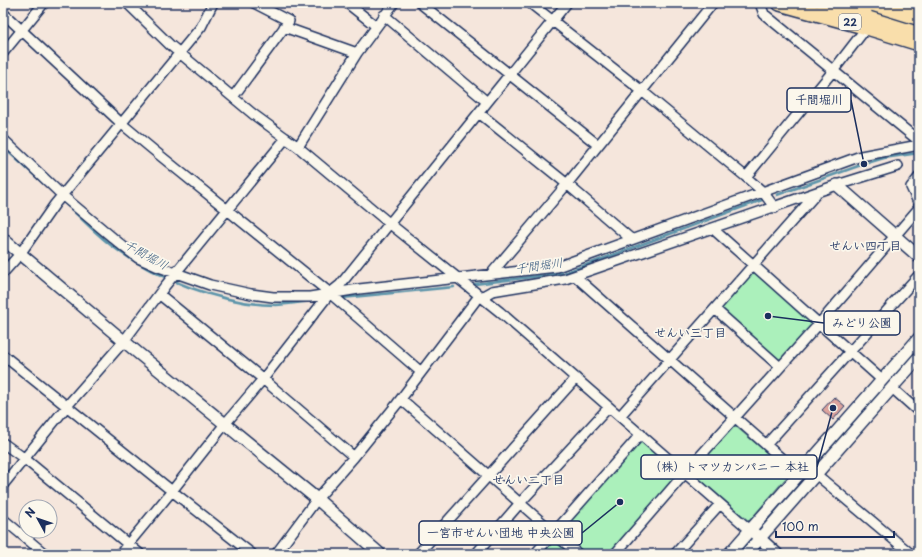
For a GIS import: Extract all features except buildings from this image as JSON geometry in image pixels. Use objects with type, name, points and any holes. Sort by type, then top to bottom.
[{"type":"highway","name":"22","points":[[780,3],[919,43]]},
{"type":"highway","points":[[825,3],[919,30]]},
{"type":"highway","name":"22","points":[[865,3],[881,5]]},
{"type":"highway","points":[[881,5],[919,19]]},
{"type":"street","points":[[3,53],[44,3]]},
{"type":"street","points":[[126,3],[180,53],[232,97],[298,147],[481,297],[641,434],[777,554]]},
{"type":"street","points":[[3,273],[20,254],[60,199],[201,27],[213,3]]},
{"type":"street","points":[[232,97],[289,21],[254,3]]},
{"type":"street","points":[[347,3],[376,26]]},
{"type":"street","points":[[298,147],[357,52],[394,3]]},
{"type":"street","points":[[420,3],[598,145]]},
{"type":"street","points":[[530,3],[642,91],[746,177],[763,192],[775,208]]},
{"type":"street","points":[[120,554],[263,379],[330,293],[340,285],[567,3]]},
{"type":"street","points":[[491,274],[567,184],[713,3]]},
{"type":"street","points":[[760,3],[764,14],[919,141]]},
{"type":"street","points":[[3,13],[122,124],[330,293],[421,372]]},
{"type":"street","points":[[384,15],[488,102]]},
{"type":"street","points":[[284,27],[357,52]]},
{"type":"street","points":[[746,177],[867,27]]},
{"type":"street","points":[[479,113],[567,184],[630,239]]},
{"type":"street","points":[[3,485],[67,406],[124,341],[165,286],[286,138]]},
{"type":"street","points":[[3,139],[60,199],[134,254],[156,266],[174,275],[251,294],[310,297],[360,289],[557,267],[860,156],[919,146]]},
{"type":"street","points":[[276,554],[317,499],[354,457],[401,399],[476,300],[492,291],[575,276],[898,166]]},
{"type":"street","points":[[919,177],[911,187],[919,204]]},
{"type":"street","points":[[837,186],[919,257]]},
{"type":"street","points":[[620,416],[817,193]]},
{"type":"street","points":[[615,554],[684,472],[820,324],[919,208]]},
{"type":"street","points":[[713,229],[882,380]]},
{"type":"street","points":[[3,239],[124,341],[317,499],[380,554]]},
{"type":"street","points":[[766,445],[919,275]]},
{"type":"street","points":[[575,276],[799,474]]},
{"type":"street","points":[[159,294],[263,379],[354,457]]},
{"type":"street","points":[[715,309],[780,367]]},
{"type":"street","points":[[729,554],[919,338]]},
{"type":"street","points":[[3,355],[172,492],[252,554]]},
{"type":"street","points":[[746,554],[817,475],[919,357]]},
{"type":"street","points":[[418,554],[576,378]]},
{"type":"street","points":[[892,388],[919,412]]},
{"type":"street","points":[[401,399],[578,554]]},
{"type":"street","points":[[476,554],[520,503],[609,407]]},
{"type":"street","points":[[535,554],[641,434]]},
{"type":"street","points":[[3,443],[140,554]]},
{"type":"street","points":[[817,475],[911,554]]},
{"type":"street","points":[[675,554],[720,504]]},
{"type":"street","points":[[3,519],[45,554]]},
{"type":"green space","points":[[755,270],[814,324],[779,360],[721,308]]},
{"type":"green space","points":[[734,425],[790,473],[749,521],[693,473]]},
{"type":"green space","points":[[641,442],[678,473],[608,554],[586,554],[561,531]]},
{"type":"green space","points":[[554,541],[569,554],[543,554]]},
{"type":"waterway","name":"千間堀川","points":[[3,147],[44,184]]},
{"type":"waterway","name":"千間堀川","points":[[777,195],[884,158],[919,153]]},
{"type":"waterway","name":"千間堀川","points":[[475,284],[564,273],[762,200]]},
{"type":"waterway","name":"千間堀川","points":[[67,205],[100,236],[129,258],[168,279],[190,288],[212,295],[255,304],[276,305],[315,301]]},
{"type":"waterway","name":"千間堀川","points":[[342,298],[454,287]]},
{"type":"place","name":"千間堀川","points":[[864,164]]},
{"type":"place","name":"みどり公園","points":[[768,316]]},
{"type":"place","name":"（株）トマツカンパニー 本社","points":[[833,408]]},
{"type":"place","name":"一宮市せんい団地 中央公園","points":[[620,502]]},
{"type":"district","name":"せんい四丁目","points":[[865,246]]},
{"type":"district","name":"せんい三丁目","points":[[690,333]]},
{"type":"district","name":"せんい二丁目","points":[[528,480]]}]
